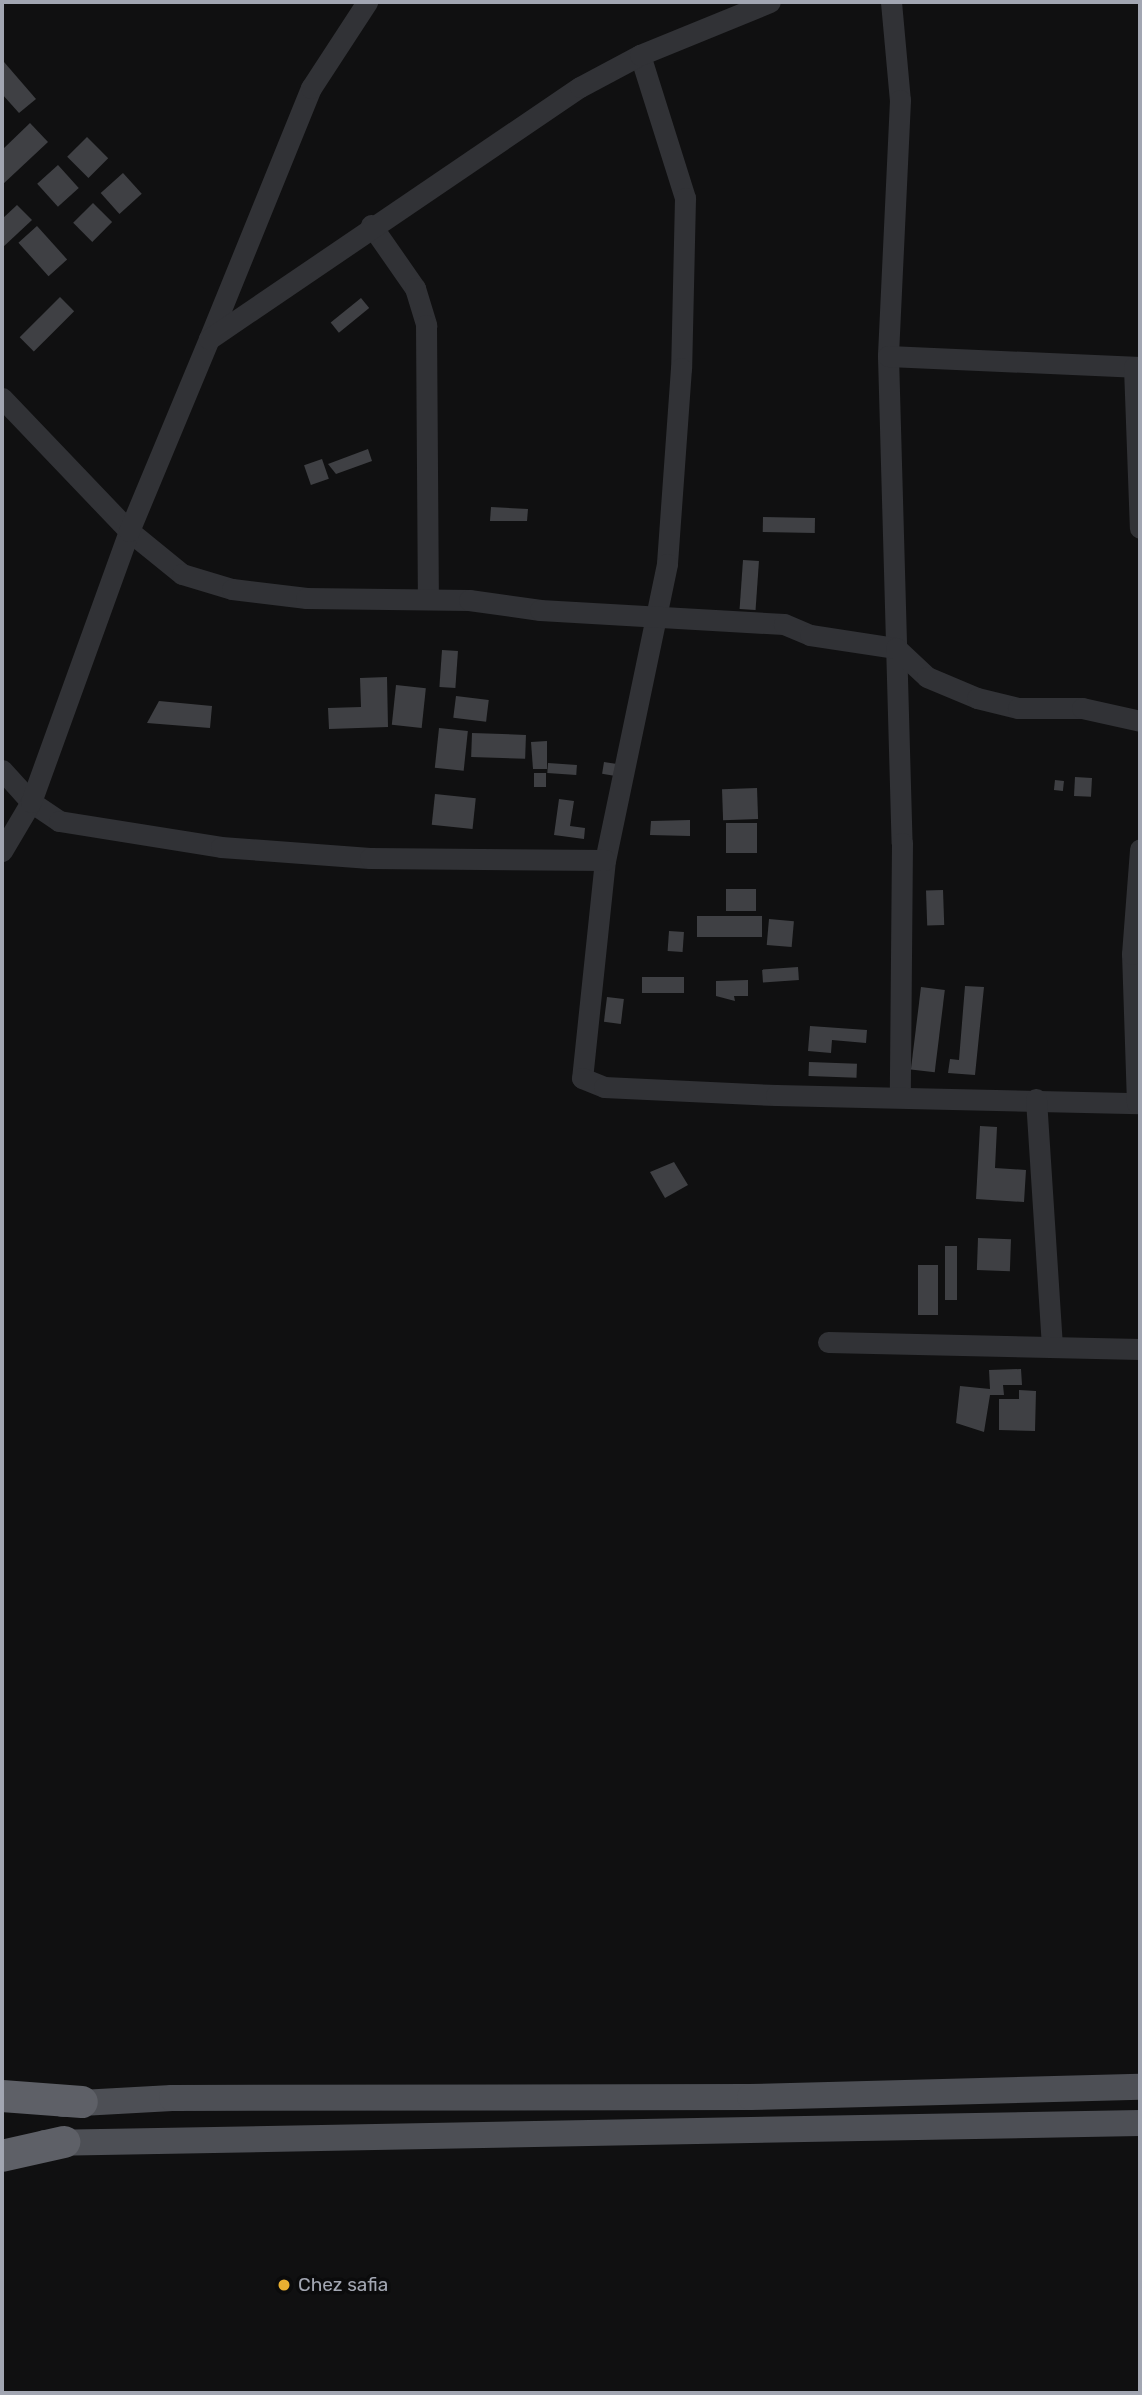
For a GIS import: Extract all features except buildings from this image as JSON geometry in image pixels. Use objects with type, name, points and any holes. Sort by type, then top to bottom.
[{"type":"highway","points":[[2,2096],[82,2102]]},
{"type":"highway","points":[[2,2156],[64,2142]]},
{"type":"main road","points":[[2,2110],[82,2102],[750,2097],[1140,2087]]},
{"type":"main road","points":[[2,2146],[64,2142],[750,2134],[1140,2123]]},
{"type":"street","points":[[2,851],[31,802],[128,531],[311,88],[367,2]]},
{"type":"street","points":[[209,339],[371,225],[580,87],[640,55],[770,2]]},
{"type":"street","points":[[891,2],[900,100],[888,356],[902,843],[900,1095]]},
{"type":"street","points":[[640,55],[685,198],[681,368],[668,551],[605,860],[582,1078],[604,1087],[776,1096],[900,1095],[1138,1103],[1132,954],[1140,849]]},
{"type":"street","points":[[371,225],[415,288],[426,325],[428,598]]},
{"type":"street","points":[[888,356],[1137,367],[1140,528]]},
{"type":"street","points":[[2,398],[128,531],[182,574],[232,589],[306,598],[428,598],[540,610],[656,614],[784,624],[810,635],[896,648],[927,677],[976,698],[1018,708],[1082,708],[1140,723],[1140,713]]},
{"type":"street","points":[[2,769],[31,802],[59,821],[221,847],[370,859],[605,860]]},
{"type":"street","points":[[1036,1099],[1052,1345]]},
{"type":"street","points":[[828,1342],[1140,1349]]},
{"type":"place","name":"Chez safia","points":[[284,2285]]}]
